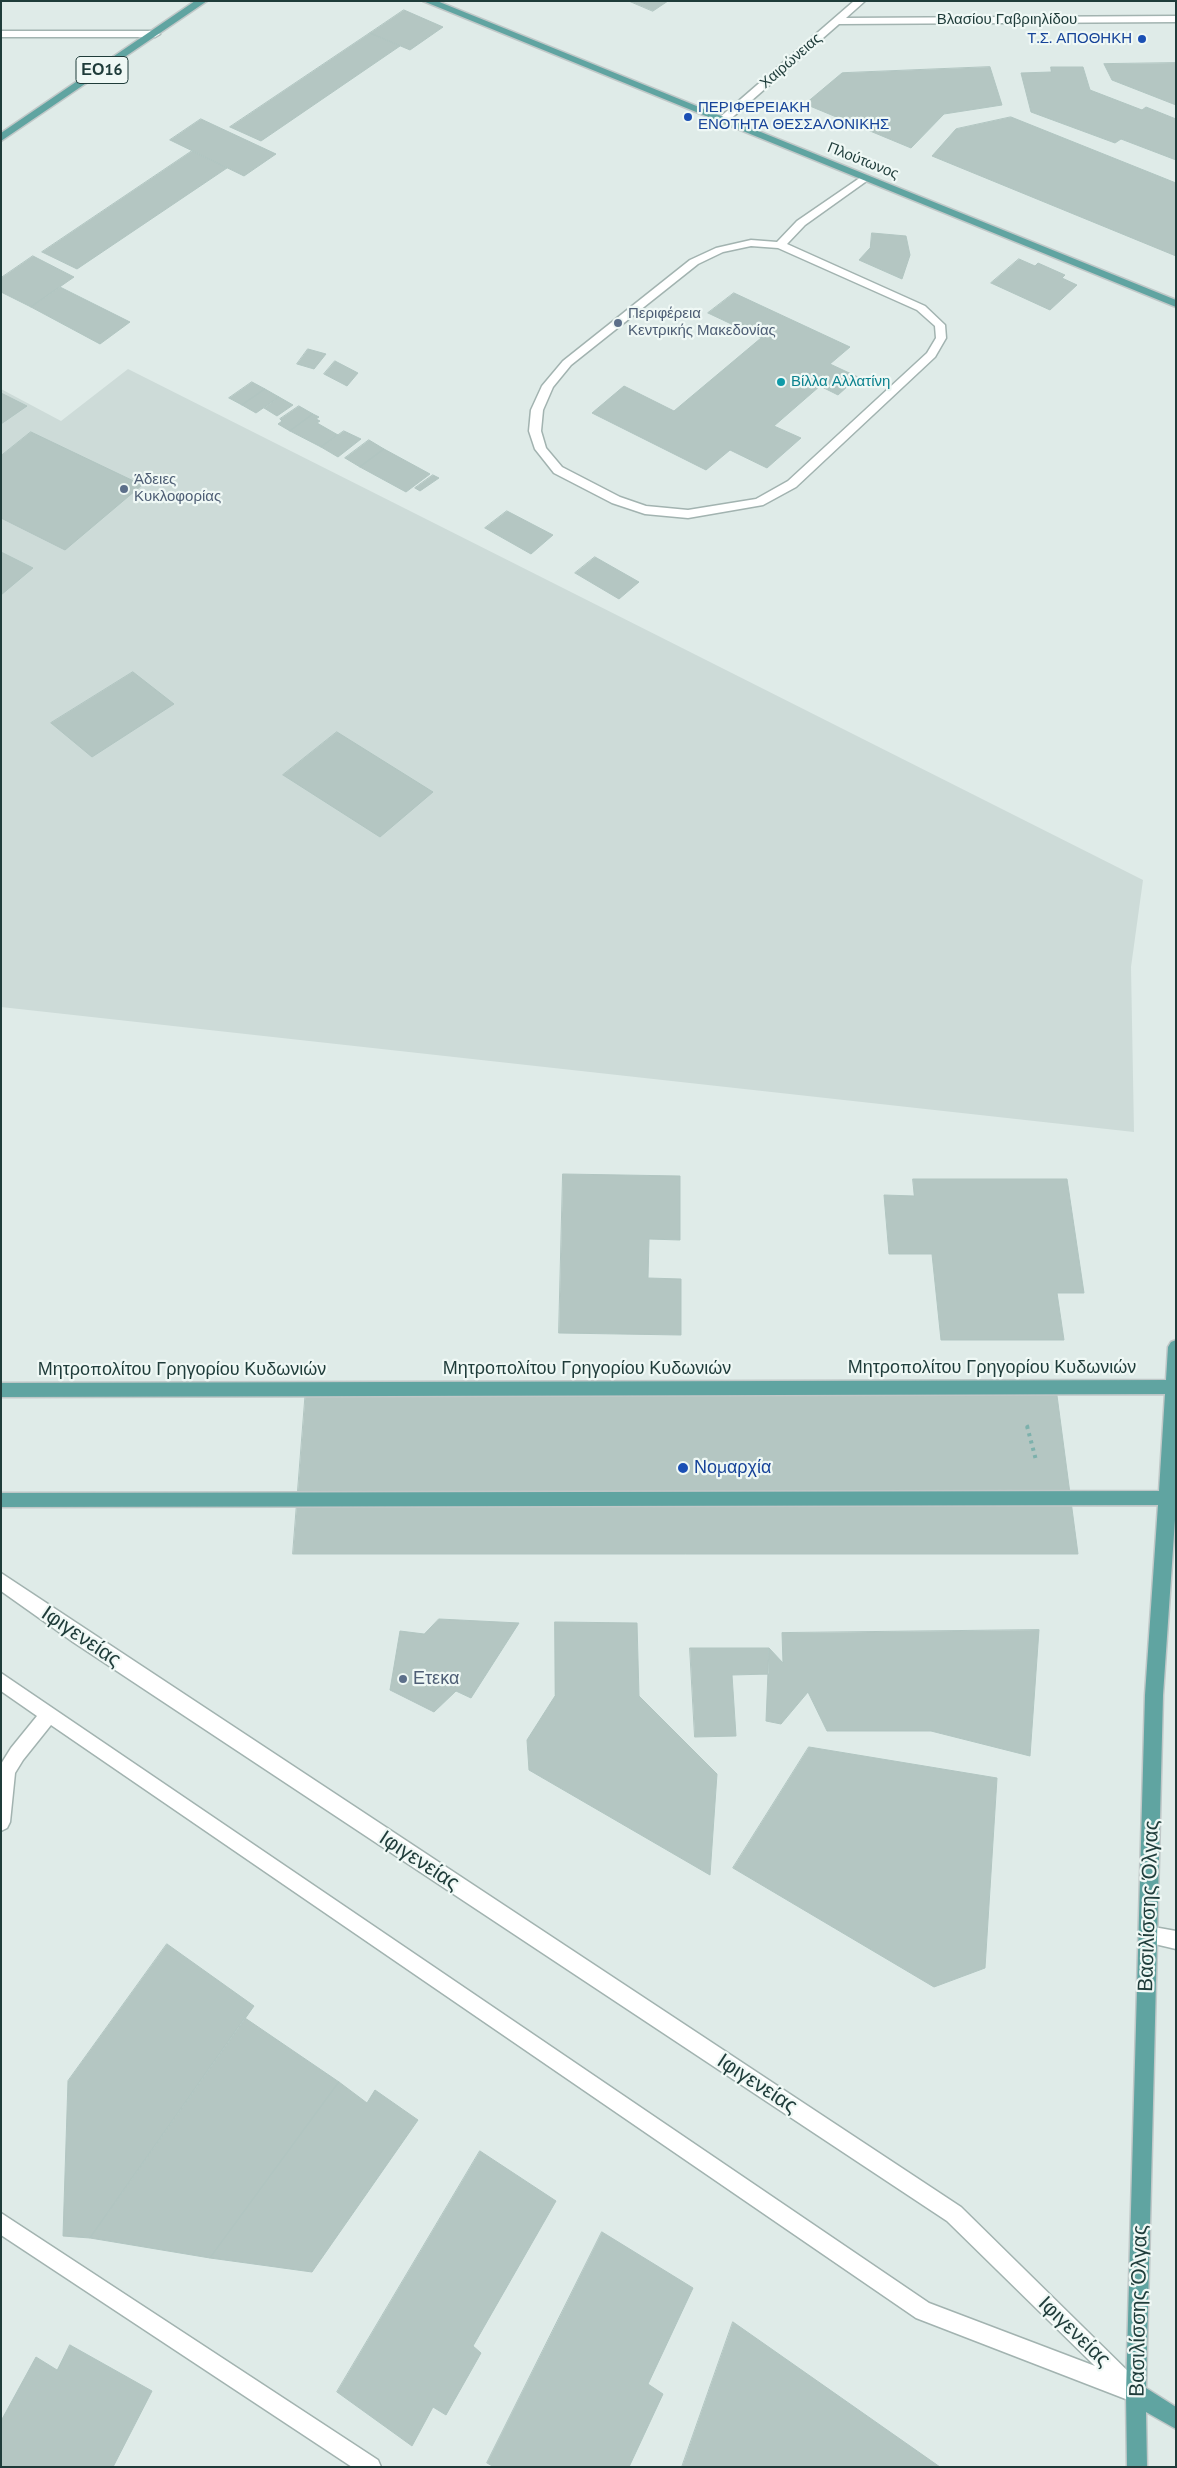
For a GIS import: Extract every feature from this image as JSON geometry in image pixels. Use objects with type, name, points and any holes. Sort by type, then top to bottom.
[{"type":"main road","name":"ΕΟ16","points":[[1,138],[202,1]]},
{"type":"main road","name":"Πλούτωνος","points":[[428,1],[1176,304]]},
{"type":"main road","name":"Βασιλίσσης Όλγας","points":[[1137,2467],[1136,2393],[1154,1695],[1171,1498],[1176,1346]]},
{"type":"main road","name":"Μητροπολίτου Γρηγορίου Κυδωνιών","points":[[1,1390],[1175,1387]]},
{"type":"main road","points":[[1,1500],[1171,1498]]},
{"type":"main road","points":[[1136,2393],[1176,2419]]},
{"type":"street","name":"Χαιρώνειας","points":[[723,120],[860,1]]},
{"type":"street","name":"Βλασίου Γαβριηλίδου","points":[[838,21],[1176,20]]},
{"type":"street","points":[[1,34],[155,34]]},
{"type":"street","points":[[780,245],[801,223],[864,178]]},
{"type":"street","points":[[751,243],[780,245],[922,308],[940,324],[941,338],[931,355],[792,484],[759,502],[688,514],[645,510],[616,500],[558,470],[541,449],[535,431],[537,410],[548,386],[567,363],[694,262],[720,250],[751,243]]},
{"type":"street","name":"Ιφιγενείας","points":[[1,1581],[79,1636],[954,2214],[1136,2393]]},
{"type":"street","name":"Ιφιγενείας","points":[[1,1681],[923,2311],[1136,2393]]},
{"type":"street","points":[[1,1822],[8,1771],[17,1754],[50,1714]]},
{"type":"street","points":[[1148,1935],[1176,1940]]},
{"type":"street","points":[[1,2223],[371,2467]]},
{"type":"path","points":[[1017,1388],[1046,1498]]},
{"type":"shaded area","points":[[128,369],[1143,880],[1131,967],[1134,1132],[1,1007],[1,389],[61,421]]},
{"type":"building","points":[[629,1],[668,1],[653,11]]},
{"type":"building","points":[[404,10],[443,27],[410,50],[370,33]]},
{"type":"building","points":[[370,33],[400,46],[261,141],[230,127]]},
{"type":"building","points":[[1176,63],[1176,105],[1112,80],[1104,64]]},
{"type":"building","points":[[990,67],[1002,105],[944,114],[911,148],[805,104],[842,73]]},
{"type":"building","points":[[1051,67],[1083,67],[1090,90],[1142,110],[1146,107],[1176,119],[1176,160],[1121,139],[1115,143],[1031,112],[1021,73],[1051,72]]},
{"type":"building","points":[[1011,117],[1176,183],[1176,256],[932,156],[956,129]]},
{"type":"building","points":[[201,119],[276,154],[244,176],[170,140]]},
{"type":"building","points":[[192,151],[227,168],[77,269],[42,252]]},
{"type":"building","points":[[872,233],[906,236],[910,255],[902,279],[859,260],[870,248]]},
{"type":"building","points":[[33,256],[74,277],[31,307],[1,292],[1,278]]},
{"type":"building","points":[[1019,259],[1035,266],[1038,263],[1065,275],[1062,278],[1077,285],[1050,310],[991,283]]},
{"type":"building","points":[[60,287],[130,322],[100,344],[31,307]]},
{"type":"building","name":"Βίλλα Αλλατίνη","points":[[734,293],[850,347],[830,364],[858,377],[838,395],[820,386],[774,426],[801,438],[767,468],[730,450],[706,470],[592,413],[624,386],[674,411],[761,338],[708,313]]},
{"type":"building","points":[[308,349],[326,354],[314,369],[297,364]]},
{"type":"building","points":[[335,361],[358,373],[347,386],[324,374]]},
{"type":"building","points":[[252,382],[265,389],[242,405],[229,398]]},
{"type":"building","points":[[265,389],[279,397],[256,413],[242,405]]},
{"type":"building","points":[[1,393],[27,406],[1,424]]},
{"type":"building","points":[[279,397],[293,405],[277,416],[264,408]]},
{"type":"building","points":[[299,406],[313,414],[290,431],[278,424],[282,421],[280,419]]},
{"type":"building","points":[[313,414],[319,417],[316,419],[320,421],[317,423],[338,435],[321,447],[290,431]]},
{"type":"building","points":[[344,431],[361,439],[338,457],[321,447]]},
{"type":"building","points":[[31,432],[142,485],[65,550],[1,518],[1,456]]},
{"type":"building","points":[[369,440],[384,449],[360,467],[345,458]]},
{"type":"building","points":[[384,449],[430,474],[406,492],[360,467]]},
{"type":"building","points":[[433,475],[439,478],[420,491],[415,488]]},
{"type":"building","points":[[507,511],[553,535],[531,554],[485,528]]},
{"type":"building","points":[[1,552],[33,568],[1,595]]},
{"type":"building","points":[[595,557],[639,582],[619,599],[575,573]]},
{"type":"building","points":[[133,672],[174,704],[92,757],[51,723]]},
{"type":"building","points":[[337,732],[433,792],[380,837],[283,775]]},
{"type":"building","points":[[563,1174],[680,1176],[680,1240],[649,1239],[648,1278],[681,1279],[681,1335],[559,1333]]},
{"type":"building","points":[[913,1179],[1067,1179],[1084,1293],[1057,1293],[1064,1340],[941,1340],[932,1254],[889,1254],[884,1195],[914,1196]]},
{"type":"building","points":[[306,1388],[1056,1388],[1078,1554],[293,1554]]},
{"type":"building","points":[[439,1619],[519,1623],[471,1698],[456,1691],[434,1712],[390,1690],[400,1631],[424,1634]]},
{"type":"building","points":[[555,1622],[637,1623],[639,1696],[717,1774],[710,1875],[529,1770],[527,1740],[555,1696]]},
{"type":"building","points":[[1039,1630],[1030,1756],[931,1731],[827,1731],[808,1692],[781,1724],[766,1721],[769,1648],[783,1663],[782,1633]]},
{"type":"building","points":[[690,1648],[769,1648],[769,1674],[732,1675],[736,1736],[695,1737]]},
{"type":"building","points":[[809,1747],[997,1778],[985,1968],[934,1987],[733,1868]]},
{"type":"building","points":[[167,1944],[254,2006],[90,2238],[63,2236],[68,2081]]},
{"type":"building","points":[[245,2018],[339,2082],[210,2258],[90,2238]]},
{"type":"building","points":[[339,2082],[367,2103],[375,2090],[418,2120],[312,2272],[210,2258]]},
{"type":"building","points":[[480,2151],[556,2201],[473,2346],[481,2353],[446,2415],[433,2407],[412,2446],[337,2392]]},
{"type":"building","points":[[602,2232],[693,2288],[648,2384],[663,2394],[629,2467],[494,2467],[487,2463]]},
{"type":"building","points":[[733,2322],[940,2467],[682,2467]]},
{"type":"building","points":[[70,2345],[152,2391],[113,2467],[1,2467],[1,2421],[36,2357],[57,2370]]},
{"type":"place","name":"Τ.Σ. ΑΠΟΘΗΚΗ","points":[[1142,39]]},
{"type":"place","name":"ΠΕΡΙΦΕΡΕΙΑΚΗ ΕΝΟΤΗΤΑ ΘΕΣΣΑΛΟΝΙΚΗΣ","points":[[688,117]]},
{"type":"place","name":"Περιφέρεια Κεντρικής Μακεδονίας","points":[[618,323]]},
{"type":"place","name":"Βίλλα Αλλατίνη","points":[[781,382]]},
{"type":"place","name":"Άδειες Κυκλοφορίας","points":[[124,489]]},
{"type":"place","name":"Νομαρχία","points":[[683,1468]]},
{"type":"place","name":"Ετεκα","points":[[403,1679]]}]
